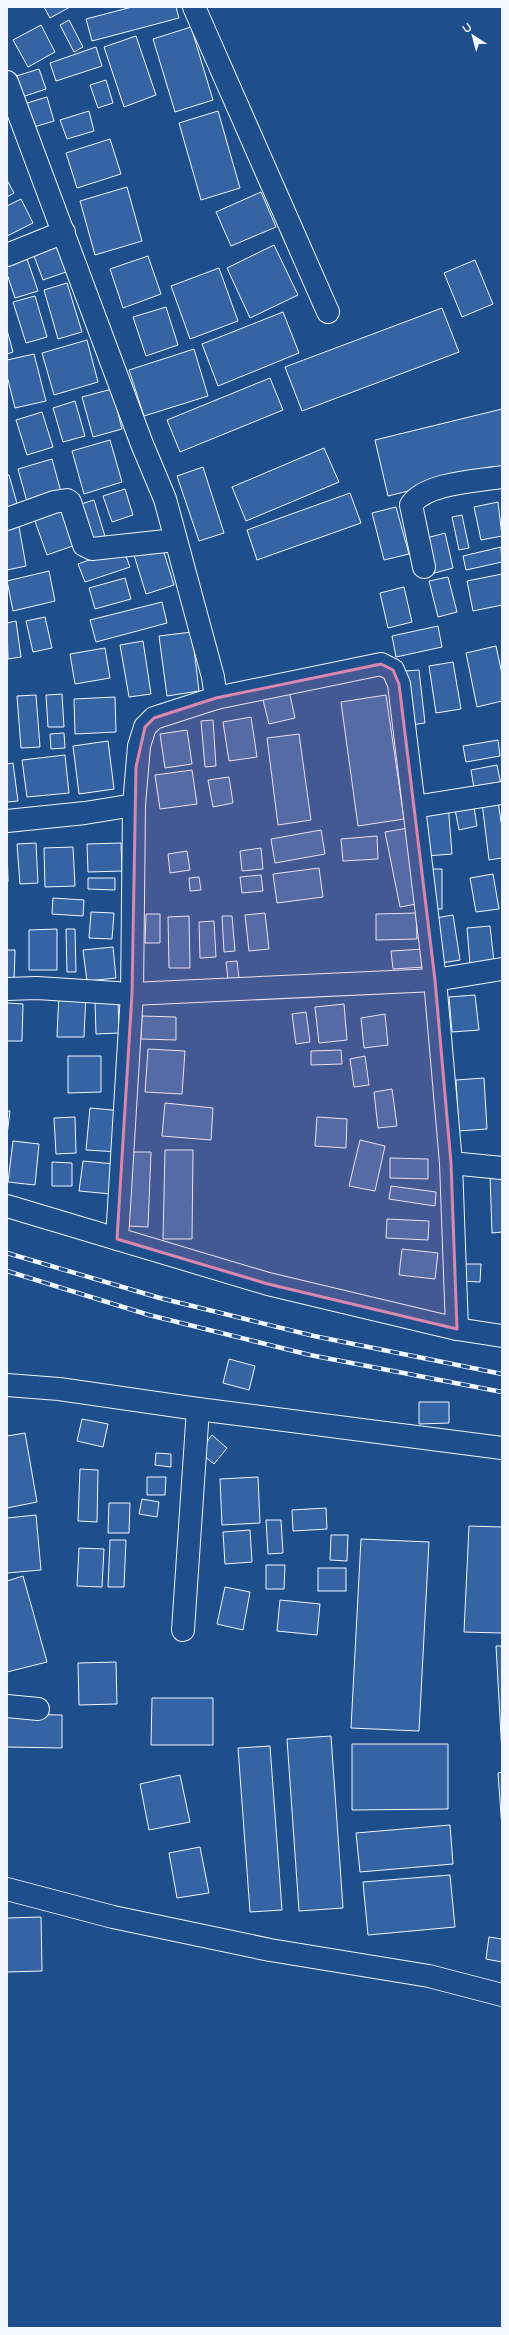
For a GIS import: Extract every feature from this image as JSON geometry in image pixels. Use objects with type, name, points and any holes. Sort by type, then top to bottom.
[{"type":"street","points":[[194,7],[328,312]]},
{"type":"street","points":[[7,82],[142,444],[165,499],[212,677],[216,698]]},
{"type":"street","points":[[7,255],[64,232]]},
{"type":"street","points":[[424,567],[411,505],[416,498],[440,488],[502,477]]},
{"type":"street","points":[[7,519],[54,502],[67,500],[70,502],[84,545],[87,548],[92,549],[175,540]]},
{"type":"street","points":[[117,1239],[132,994],[134,805],[139,746],[145,727],[154,718],[216,698],[381,664],[393,670],[399,684],[435,980],[451,1163],[457,1329]]},
{"type":"street","points":[[414,807],[502,793]]},
{"type":"street","points":[[7,821],[85,813],[134,805]]},
{"type":"street","points":[[7,989],[37,988],[132,994],[435,980],[502,969]]},
{"type":"street","points":[[451,1163],[502,1168]]},
{"type":"street","points":[[7,1206],[268,1284],[457,1329],[502,1336]]},
{"type":"street","points":[[7,1385],[59,1390],[502,1448]]},
{"type":"street","points":[[183,1630],[198,1409]]},
{"type":"street","points":[[7,1706],[38,1709]]},
{"type":"street","points":[[7,1889],[121,1919],[270,1950],[429,1976],[502,1995]]},
{"type":"highlighted area","points":[[381,664],[393,670],[399,684],[435,980],[451,1163],[457,1329],[268,1284],[117,1239],[132,994],[136,767],[145,727],[154,718],[216,698]]},
{"type":"building","points":[[44,7],[70,7],[50,18]]},
{"type":"building","points":[[132,7],[176,7],[179,18],[92,41],[86,19]]},
{"type":"building","points":[[69,20],[83,47],[74,52],[60,25]]},
{"type":"building","points":[[41,25],[55,52],[28,67],[13,40]]},
{"type":"building","points":[[191,27],[213,100],[175,112],[153,39]]},
{"type":"building","points":[[136,36],[156,95],[124,107],[104,47]]},
{"type":"building","points":[[96,47],[102,66],[56,81],[50,63]]},
{"type":"building","points":[[39,69],[46,89],[19,98],[13,77]]},
{"type":"building","points":[[106,80],[113,103],[98,108],[90,85]]},
{"type":"building","points":[[47,97],[54,121],[34,127],[27,103]]},
{"type":"building","points":[[89,111],[94,131],[67,139],[60,120]]},
{"type":"building","points":[[218,111],[240,188],[201,200],[179,123]]},
{"type":"building","points":[[110,139],[121,174],[77,188],[66,153]]},
{"type":"building","points":[[7,180],[14,193],[7,197]]},
{"type":"building","points":[[127,187],[142,241],[95,255],[80,201]]},
{"type":"building","points":[[261,192],[276,227],[231,246],[216,212]]},
{"type":"building","points":[[21,199],[33,223],[7,236],[7,206]]},
{"type":"building","points":[[56,239],[66,272],[43,280],[31,248]]},
{"type":"building","points":[[274,245],[298,295],[250,318],[227,268]]},
{"type":"building","points":[[25,253],[38,291],[15,298],[7,274],[7,259]]},
{"type":"building","points":[[148,256],[161,294],[123,308],[110,269]]},
{"type":"building","points":[[475,260],[493,304],[462,317],[444,273]]},
{"type":"building","points":[[219,268],[238,321],[190,339],[171,286]]},
{"type":"building","points":[[67,283],[82,332],[58,339],[44,290]]},
{"type":"building","points":[[35,296],[47,337],[26,343],[13,302]]},
{"type":"building","points":[[166,307],[178,345],[146,356],[133,317]]},
{"type":"building","points":[[442,308],[459,352],[302,411],[285,367]]},
{"type":"building","points":[[283,312],[299,353],[218,386],[202,344]]},
{"type":"building","points":[[7,330],[13,352],[7,354]]},
{"type":"building","points":[[87,340],[98,382],[54,395],[42,353]]},
{"type":"building","points":[[194,349],[208,396],[144,416],[129,370]]},
{"type":"building","points":[[34,354],[46,401],[15,408],[7,376],[7,360]]},
{"type":"building","points":[[270,378],[283,410],[180,452],[167,420]]},
{"type":"building","points":[[112,389],[122,429],[93,437],[82,397]]},
{"type":"building","points":[[75,401],[85,436],[63,442],[53,408]]},
{"type":"building","points":[[502,409],[502,468],[388,496],[375,440]]},
{"type":"building","points":[[42,412],[53,447],[27,455],[16,420]]},
{"type":"building","points":[[110,440],[122,482],[84,494],[72,451]]},
{"type":"building","points":[[324,448],[339,482],[246,521],[232,487]]},
{"type":"building","points":[[52,459],[61,492],[27,502],[18,469]]},
{"type":"building","points":[[203,467],[224,533],[199,541],[177,476]]},
{"type":"building","points":[[7,475],[9,475],[18,507],[7,510]]},
{"type":"building","points":[[125,489],[133,515],[112,522],[103,496]]},
{"type":"building","points":[[350,493],[361,523],[257,560],[247,530]]},
{"type":"building","points":[[94,500],[107,543],[92,548],[78,505]]},
{"type":"building","points":[[65,501],[81,543],[47,555],[32,513]]},
{"type":"building","points":[[498,502],[502,536],[481,540],[474,507]]},
{"type":"building","points":[[396,507],[409,554],[384,560],[372,513]]},
{"type":"building","points":[[462,515],[469,548],[459,550],[452,517]]},
{"type":"building","points":[[18,521],[26,566],[7,570],[7,523]]},
{"type":"building","points":[[445,533],[453,568],[431,574],[423,539]]},
{"type":"building","points":[[161,543],[174,585],[146,594],[133,552]]},
{"type":"building","points":[[501,547],[502,562],[466,570],[463,556]]},
{"type":"building","points":[[123,548],[130,567],[85,582],[78,564]]},
{"type":"building","points":[[49,571],[55,601],[13,611],[7,581]]},
{"type":"building","points":[[502,574],[502,605],[473,611],[467,581]]},
{"type":"building","points":[[448,577],[457,612],[438,617],[429,581]]},
{"type":"building","points":[[125,578],[131,599],[95,609],[89,588]]},
{"type":"building","points":[[404,587],[412,622],[388,628],[380,593]]},
{"type":"building","points":[[162,602],[167,623],[96,642],[90,620]]},
{"type":"building","points":[[45,617],[52,648],[33,652],[26,621]]},
{"type":"building","points":[[16,621],[21,657],[8,659],[7,623]]},
{"type":"building","points":[[438,626],[442,647],[396,657],[392,636]]},
{"type":"building","points":[[192,632],[199,691],[167,696],[159,636]]},
{"type":"building","points":[[143,641],[151,694],[129,697],[120,645]]},
{"type":"building","points":[[496,646],[502,674],[502,701],[477,707],[466,653]]},
{"type":"building","points":[[105,648],[110,678],[75,684],[70,654]]},
{"type":"building","points":[[453,662],[461,709],[436,713],[429,666]]},
{"type":"building","points":[[419,670],[425,723],[411,725],[405,671]]},
{"type":"building","points":[[288,686],[295,718],[269,724],[261,692]]},
{"type":"building","points":[[62,694],[64,727],[48,727],[46,695]]},
{"type":"building","points":[[36,695],[40,747],[21,748],[17,696]]},
{"type":"building","points":[[386,695],[404,819],[358,826],[341,702]]},
{"type":"building","points":[[115,697],[116,732],[75,734],[74,699]]},
{"type":"building","points":[[251,717],[257,757],[229,761],[223,722]]},
{"type":"building","points":[[213,720],[216,766],[205,767],[201,721]]},
{"type":"building","points":[[187,730],[192,764],[165,768],[160,734]]},
{"type":"building","points":[[64,733],[65,748],[51,749],[50,734]]},
{"type":"building","points":[[299,734],[311,820],[278,825],[267,738]]},
{"type":"building","points":[[498,740],[500,756],[466,762],[463,746]]},
{"type":"building","points":[[108,741],[114,789],[79,794],[73,746]]},
{"type":"building","points":[[65,755],[69,793],[27,797],[22,760]]},
{"type":"building","points":[[13,763],[18,801],[7,802],[7,764]]},
{"type":"building","points":[[497,765],[502,789],[475,794],[471,770]]},
{"type":"building","points":[[192,770],[197,804],[160,809],[155,775]]},
{"type":"building","points":[[229,777],[233,803],[213,807],[208,780]]},
{"type":"building","points":[[473,801],[477,826],[459,830],[454,804]]},
{"type":"building","points":[[498,801],[502,828],[502,858],[489,860],[482,803]]},
{"type":"building","points":[[448,804],[452,854],[426,856],[423,806]]},
{"type":"building","points":[[408,828],[422,903],[400,907],[385,832]]},
{"type":"building","points":[[321,830],[325,854],[275,863],[271,839]]},
{"type":"building","points":[[377,836],[378,859],[343,861],[341,839]]},
{"type":"building","points":[[36,843],[38,883],[20,884],[17,844]]},
{"type":"building","points":[[121,843],[122,871],[88,872],[87,844]]},
{"type":"building","points":[[7,846],[8,882],[7,882]]},
{"type":"building","points":[[73,847],[75,886],[45,887],[44,848]]},
{"type":"building","points":[[261,848],[263,869],[242,871],[240,851]]},
{"type":"building","points":[[187,851],[190,870],[170,873],[168,854]]},
{"type":"building","points":[[319,868],[323,897],[277,903],[273,874]]},
{"type":"building","points":[[429,869],[442,869],[442,909],[428,909]]},
{"type":"building","points":[[493,874],[499,909],[476,912],[470,878]]},
{"type":"building","points":[[261,875],[263,891],[242,893],[240,877]]},
{"type":"building","points":[[199,877],[201,890],[190,891],[189,878]]},
{"type":"building","points":[[88,878],[115,878],[115,890],[88,889]]},
{"type":"building","points":[[53,898],[84,900],[83,916],[52,914]]},
{"type":"building","points":[[91,912],[114,913],[112,939],[89,938]]},
{"type":"building","points":[[265,913],[269,949],[249,951],[245,915]]},
{"type":"building","points":[[416,913],[417,939],[376,940],[376,914]]},
{"type":"building","points":[[146,914],[160,914],[160,943],[145,943]]},
{"type":"building","points":[[453,915],[460,960],[436,964],[430,919]]},
{"type":"building","points":[[189,916],[190,968],[169,968],[168,917]]},
{"type":"building","points":[[222,916],[232,916],[235,951],[224,952]]},
{"type":"building","points":[[214,921],[216,957],[200,958],[199,922]]},
{"type":"building","points":[[490,926],[494,962],[470,964],[467,928]]},
{"type":"building","points":[[57,929],[57,970],[29,970],[29,930]]},
{"type":"building","points":[[66,929],[75,929],[76,972],[67,972]]},
{"type":"building","points":[[113,947],[116,978],[87,981],[83,950]]},
{"type":"building","points":[[424,949],[425,967],[393,969],[391,951]]},
{"type":"building","points":[[7,950],[15,950],[14,983],[7,983]]},
{"type":"building","points":[[237,961],[239,978],[228,979],[226,962]]},
{"type":"building","points":[[59,992],[86,993],[84,1037],[57,1037]]},
{"type":"building","points":[[475,995],[479,1030],[452,1032],[449,997]]},
{"type":"building","points":[[118,1000],[119,1033],[96,1034],[95,1001]]},
{"type":"building","points":[[7,1003],[23,1004],[22,1041],[7,1041]]},
{"type":"building","points":[[344,1004],[347,1040],[319,1043],[315,1007]]},
{"type":"building","points":[[306,1012],[310,1042],[296,1044],[292,1014]]},
{"type":"building","points":[[385,1014],[388,1045],[364,1048],[361,1018]]},
{"type":"building","points":[[142,1016],[176,1017],[176,1040],[141,1039]]},
{"type":"building","points":[[148,1049],[185,1051],[182,1094],[145,1092]]},
{"type":"building","points":[[341,1050],[342,1064],[311,1065],[311,1051]]},
{"type":"building","points":[[68,1056],[101,1056],[101,1092],[68,1093]]},
{"type":"building","points":[[365,1056],[369,1085],[354,1087],[350,1059]]},
{"type":"building","points":[[484,1078],[487,1129],[459,1131],[456,1080]]},
{"type":"building","points":[[392,1089],[397,1126],[378,1128],[374,1092]]},
{"type":"building","points":[[165,1103],[213,1108],[211,1140],[162,1136]]},
{"type":"building","points":[[90,1108],[123,1111],[119,1152],[86,1150]]},
{"type":"building","points":[[7,1111],[10,1111],[7,1135]]},
{"type":"building","points":[[75,1117],[76,1153],[56,1154],[54,1118]]},
{"type":"building","points":[[317,1117],[347,1119],[346,1148],[315,1146]]},
{"type":"building","points":[[360,1140],[385,1146],[375,1191],[349,1186]]},
{"type":"building","points":[[13,1141],[39,1144],[35,1185],[8,1182]]},
{"type":"building","points":[[165,1150],[193,1150],[192,1239],[163,1239]]},
{"type":"building","points":[[130,1152],[151,1152],[148,1227],[127,1226]]},
{"type":"building","points":[[390,1158],[428,1159],[428,1179],[390,1178]]},
{"type":"building","points":[[83,1161],[115,1164],[111,1194],[79,1191]]},
{"type":"building","points":[[52,1162],[72,1163],[72,1186],[52,1186]]},
{"type":"building","points":[[502,1174],[502,1232],[492,1233],[490,1175]]},
{"type":"building","points":[[391,1186],[436,1192],[435,1206],[389,1199]]},
{"type":"building","points":[[387,1219],[429,1221],[428,1240],[386,1238]]},
{"type":"building","points":[[402,1249],[438,1253],[435,1279],[399,1275]]},
{"type":"building","points":[[458,1264],[481,1264],[480,1282],[458,1281]]},
{"type":"building","points":[[229,1359],[255,1366],[249,1390],[223,1383]]},
{"type":"building","points":[[419,1402],[449,1402],[449,1423],[419,1424]]},
{"type":"building","points":[[82,1419],[108,1424],[103,1447],[77,1441]]},
{"type":"building","points":[[25,1433],[37,1502],[7,1508],[7,1436]]},
{"type":"building","points":[[212,1435],[227,1448],[214,1464],[199,1452]]},
{"type":"building","points":[[156,1453],[171,1454],[171,1467],[155,1465]]},
{"type":"building","points":[[80,1469],[98,1470],[97,1522],[78,1521]]},
{"type":"building","points":[[147,1477],[166,1477],[165,1495],[147,1495]]},
{"type":"building","points":[[258,1477],[260,1523],[222,1525],[220,1479]]},
{"type":"building","points":[[142,1499],[159,1502],[157,1517],[139,1514]]},
{"type":"building","points":[[109,1503],[130,1503],[129,1533],[108,1533]]},
{"type":"building","points":[[326,1508],[327,1529],[293,1531],[292,1510]]},
{"type":"building","points":[[36,1515],[41,1570],[7,1573],[7,1518]]},
{"type":"building","points":[[266,1520],[281,1520],[283,1553],[268,1554]]},
{"type":"building","points":[[469,1526],[502,1527],[502,1633],[464,1632]]},
{"type":"building","points":[[250,1530],[252,1562],[225,1564],[223,1532]]},
{"type":"building","points":[[331,1535],[348,1535],[347,1561],[330,1560]]},
{"type":"building","points":[[361,1539],[429,1542],[419,1731],[351,1728]]},
{"type":"building","points":[[110,1540],[126,1540],[124,1587],[108,1587]]},
{"type":"building","points":[[79,1548],[104,1549],[102,1587],[77,1586]]},
{"type":"building","points":[[266,1565],[285,1565],[284,1589],[266,1589]]},
{"type":"building","points":[[318,1568],[346,1568],[346,1591],[318,1591]]},
{"type":"building","points":[[23,1576],[47,1662],[7,1672],[7,1581]]},
{"type":"building","points":[[225,1587],[250,1592],[243,1630],[217,1624]]},
{"type":"building","points":[[280,1600],[320,1604],[317,1635],[277,1631]]},
{"type":"building","points":[[496,1646],[502,1646],[502,1753]]},
{"type":"building","points":[[116,1662],[117,1704],[79,1705],[78,1663]]},
{"type":"building","points":[[152,1698],[213,1698],[213,1745],[151,1745]]},
{"type":"building","points":[[7,1714],[62,1715],[62,1748],[7,1747]]},
{"type":"building","points":[[331,1736],[343,1908],[299,1911],[287,1739]]},
{"type":"building","points":[[352,1744],[448,1744],[448,1809],[352,1810]]},
{"type":"building","points":[[270,1746],[282,1910],[250,1912],[238,1748]]},
{"type":"building","points":[[502,1772],[502,1828],[498,1773]]},
{"type":"building","points":[[180,1775],[190,1822],[149,1830],[140,1784]]},
{"type":"building","points":[[450,1825],[453,1864],[360,1872],[356,1833]]},
{"type":"building","points":[[200,1847],[209,1893],[177,1898],[169,1853]]},
{"type":"building","points":[[450,1875],[455,1927],[368,1935],[363,1882]]},
{"type":"building","points":[[41,1917],[42,1971],[7,1972],[7,1918]]},
{"type":"building","points":[[489,1937],[502,1939],[502,1962],[486,1959]]},
{"type":"railway","points":[[7,1253],[160,1298],[314,1336],[502,1374]]},
{"type":"railway","points":[[7,1271],[149,1315],[310,1355],[502,1392]]}]
